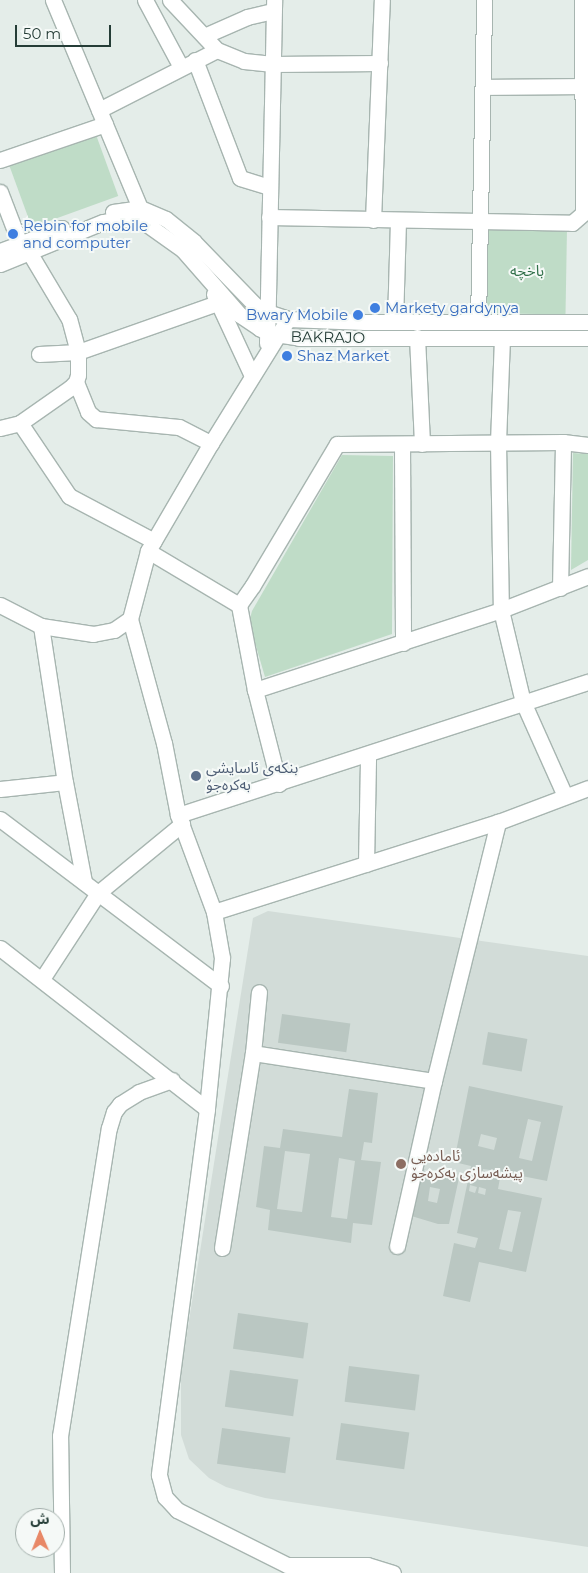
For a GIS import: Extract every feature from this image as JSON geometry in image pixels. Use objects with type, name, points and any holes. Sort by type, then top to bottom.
[{"type":"street","points":[[53,0],[140,208]]},
{"type":"street","points":[[145,0],[181,67]]},
{"type":"street","points":[[170,0],[217,50],[244,61],[273,64],[380,63]]},
{"type":"street","points":[[373,220],[382,0]]},
{"type":"street","points":[[478,322],[484,0]]},
{"type":"street","points":[[269,217],[479,223],[572,222],[585,211],[580,86],[582,0]]},
{"type":"street","points":[[204,36],[274,6],[268,312],[273,333]]},
{"type":"street","points":[[0,160],[102,117],[181,67],[217,50]]},
{"type":"street","points":[[195,60],[240,178],[270,187]]},
{"type":"street","points":[[483,87],[580,86]]},
{"type":"street","points":[[0,192],[24,248],[69,319],[78,352],[76,382],[88,412],[96,419],[179,426],[211,442]]},
{"type":"street","name":"BAKRAJO","points":[[0,264],[24,248],[92,217],[140,208],[158,214],[175,226],[199,247],[248,299],[268,312],[288,319],[395,322],[588,322]]},
{"type":"street","name":"BAKRAJO","points":[[0,251],[24,248],[103,222],[119,219],[132,220],[145,223],[183,250],[208,279],[222,301],[249,322],[273,333],[299,338],[588,338]]},
{"type":"street","points":[[395,322],[398,221]]},
{"type":"street","points":[[39,354],[78,352],[222,301],[252,376]]},
{"type":"street","points":[[288,319],[273,333],[267,352],[211,442],[151,546],[130,619],[164,743],[180,820],[214,912],[222,958],[221,986],[207,1109],[159,1475],[165,1497],[177,1510],[286,1565],[367,1565],[393,1573]]},
{"type":"street","points":[[417,337],[422,444]]},
{"type":"street","points":[[502,338],[498,442],[501,610],[524,702],[566,796]]},
{"type":"street","points":[[0,428],[20,424],[76,382]]},
{"type":"street","points":[[20,424],[69,496],[151,546],[239,604],[255,690],[279,784]]},
{"type":"street","points":[[239,604],[253,585],[337,444],[498,442],[588,444]]},
{"type":"street","points":[[560,588],[563,442]]},
{"type":"street","points":[[402,444],[403,643]]},
{"type":"street","points":[[255,690],[501,610],[588,576]]},
{"type":"street","points":[[0,606],[41,626],[93,634],[114,630],[130,619]]},
{"type":"street","points":[[41,626],[65,782],[84,882]]},
{"type":"street","points":[[42,979],[98,893],[180,820],[279,784],[524,702],[587,686]]},
{"type":"street","points":[[366,864],[368,755]]},
{"type":"street","points":[[0,789],[65,782]]},
{"type":"street","points":[[214,912],[498,822],[588,788]]},
{"type":"street","points":[[0,819],[221,986]]},
{"type":"street","points":[[397,1246],[434,1081],[498,822]]},
{"type":"street","points":[[0,948],[207,1109]]},
{"type":"street","points":[[222,1248],[253,1053],[259,992]]},
{"type":"street","points":[[253,1053],[434,1081]]},
{"type":"street","points":[[62,1573],[60,1436],[108,1128],[114,1112],[120,1104],[139,1092],[172,1080]]},
{"type":"shaded area","name":"ئامادەیی پیشەسازی بەکرەجۆ","points":[[268,911],[588,956],[588,1547],[265,1498],[226,1487],[209,1478],[189,1459],[181,1435],[181,1371],[253,918]]},
{"type":"green space","points":[[95,132],[118,196],[32,227],[9,163]]},
{"type":"green space","name":"باخچە","points":[[484,228],[567,229],[566,314],[483,313]]},
{"type":"green space","points":[[573,453],[588,454],[588,560],[571,570]]},
{"type":"green space","points":[[342,455],[393,456],[392,634],[265,677],[249,622],[252,611]]},
{"type":"building","points":[[282,1014],[350,1024],[346,1052],[278,1043]]},
{"type":"building","points":[[488,1032],[527,1039],[522,1071],[482,1064]]},
{"type":"building","points":[[469,1086],[563,1106],[547,1181],[501,1172],[498,1189],[542,1198],[526,1272],[479,1262],[470,1302],[443,1296],[454,1243],[475,1248],[478,1238],[457,1233],[471,1166],[454,1162]],"holes":[[[528,1119],[541,1122],[532,1161],[519,1158]],[[481,1134],[497,1138],[494,1150],[478,1146]],[[474,1167],[481,1168],[479,1174],[473,1172]],[[483,1169],[490,1170],[488,1176],[482,1174]],[[470,1185],[477,1187],[475,1193],[469,1191]],[[479,1187],[486,1189],[485,1195],[478,1193]],[[508,1210],[521,1212],[512,1252],[499,1249]]]},
{"type":"building","points":[[349,1089],[378,1093],[372,1143],[364,1142],[361,1160],[381,1162],[372,1225],[353,1223],[351,1243],[268,1230],[270,1210],[256,1207],[264,1146],[280,1148],[283,1129],[342,1137]],"holes":[[[285,1151],[310,1154],[302,1212],[277,1209]],[[339,1158],[355,1161],[347,1219],[331,1217]]]},
{"type":"building","points":[[419,1169],[449,1173],[449,1175],[459,1178],[449,1224],[438,1224],[408,1215]],"holes":[[[430,1187],[440,1189],[437,1203],[428,1201]]]},
{"type":"building","points":[[238,1313],[308,1323],[303,1359],[233,1349]]},
{"type":"building","points":[[349,1366],[419,1375],[415,1410],[345,1402]]},
{"type":"building","points":[[230,1370],[298,1380],[293,1416],[225,1407]]},
{"type":"building","points":[[341,1423],[409,1433],[404,1469],[336,1460]]},
{"type":"building","points":[[222,1428],[290,1438],[285,1473],[217,1464]]},
{"type":"place","name":"Rebin for mobile and computer","points":[[13,234]]},
{"type":"place","name":"Markety gardynya","points":[[375,308]]},
{"type":"place","name":"Bwary Mobile","points":[[358,315]]},
{"type":"place","name":"Shaz Market","points":[[287,356]]},
{"type":"place","name":"بنکەی ئاسایشی بەکرەجۆ","points":[[196,776]]},
{"type":"place","name":"ئامادەیی پیشەسازی بەکرەجۆ","points":[[401,1164]]}]
